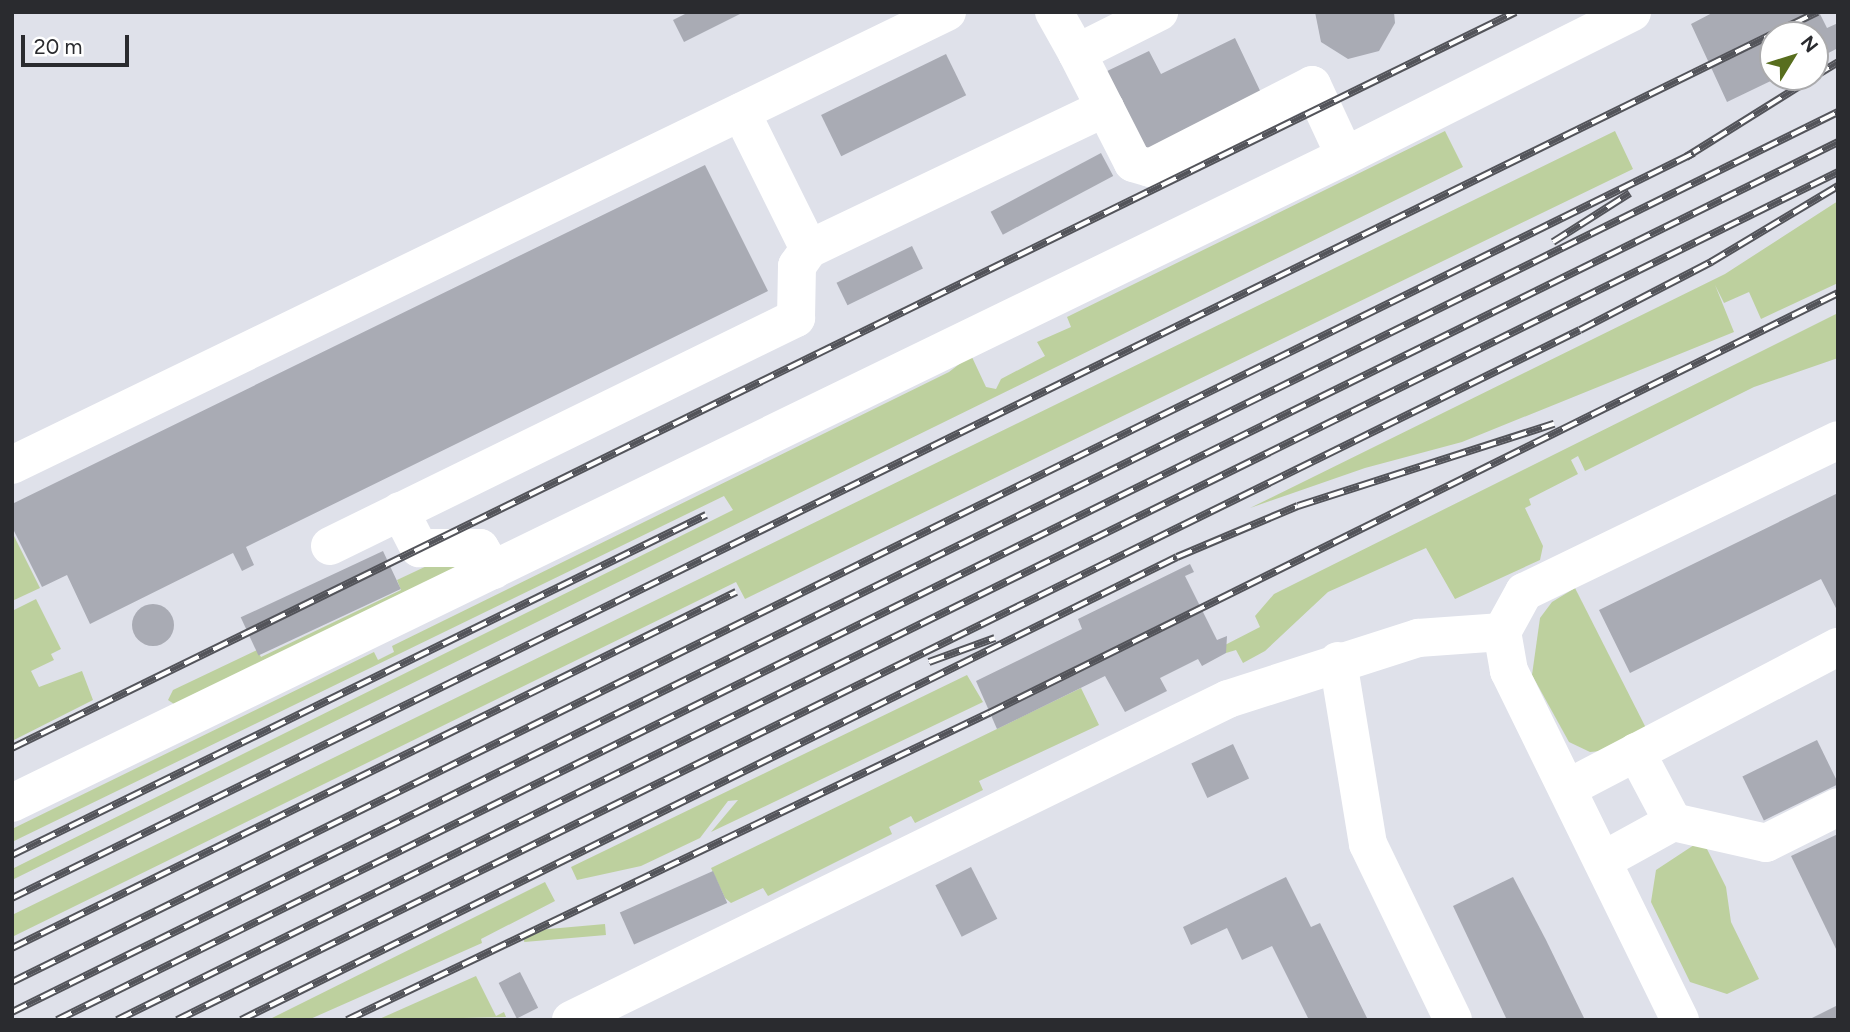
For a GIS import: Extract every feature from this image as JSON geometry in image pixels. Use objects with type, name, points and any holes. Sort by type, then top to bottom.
[{"type":"lane","points":[[12,466],[947,12]]},
{"type":"lane","points":[[1054,12],[1133,163],[1150,168],[1312,85],[1345,156]]},
{"type":"lane","points":[[1077,53],[1159,12]]},
{"type":"lane","points":[[12,803],[1345,156],[1632,12]]},
{"type":"lane","points":[[330,546],[796,318],[797,266],[809,249],[1104,108]]},
{"type":"lane","points":[[741,111],[809,249]]},
{"type":"lane","points":[[1680,1020],[1510,671],[1502,632],[1524,592],[1838,440]]},
{"type":"lane","points":[[400,511],[419,548],[480,548],[493,570]]},
{"type":"lane","points":[[571,1020],[1228,699],[1338,661],[1418,638],[1502,632]]},
{"type":"lane","points":[[1568,789],[1838,647]]},
{"type":"lane","points":[[1338,661],[1367,844],[1453,1020]]},
{"type":"lane","points":[[1636,752],[1673,822]]},
{"type":"lane","points":[[1604,860],[1673,822],[1766,843],[1838,807]]},
{"type":"green space","points":[[1445,131],[1463,167],[12,880],[12,869],[733,510],[724,496],[12,842],[12,829],[374,652],[378,660],[394,652],[392,646],[949,372],[971,355],[986,387],[996,389],[1001,379],[1045,356],[1037,342],[1071,327],[1067,317]]},
{"type":"green space","points":[[1615,131],[1633,169],[745,599],[736,582],[12,937],[12,915]]},
{"type":"green space","points":[[1838,201],[1838,283],[1761,319],[1749,292],[1724,303],[1715,285],[1734,332],[1462,442],[1365,468],[1250,508],[1725,274]]},
{"type":"green space","points":[[1838,313],[1838,358],[1754,387],[1585,471],[1578,456],[1571,460],[1578,474],[1529,499],[1531,505],[1525,508],[1543,546],[1540,560],[1455,599],[1426,548],[1328,592],[1265,651],[1243,663],[1236,650],[1226,653],[1223,646],[1260,627],[1255,616],[1274,594]]},
{"type":"green space","points":[[12,532],[40,588],[12,601]]},
{"type":"green space","points":[[431,564],[460,565],[177,706],[168,700],[173,690],[257,650],[261,657],[401,590],[397,580]]},
{"type":"green space","points":[[1575,588],[1647,730],[1611,750],[1590,752],[1569,742],[1532,675],[1540,618],[1552,602]]},
{"type":"green space","points":[[36,599],[61,649],[51,654],[54,660],[31,671],[39,687],[82,671],[93,700],[12,741],[12,611]]},
{"type":"green space","points":[[967,675],[983,702],[711,832],[738,800],[728,801],[700,838],[641,866],[577,880],[571,867]]},
{"type":"green space","points":[[1081,688],[1099,725],[979,781],[983,790],[915,823],[911,816],[889,827],[892,834],[768,896],[763,888],[731,903],[725,898],[711,868]]},
{"type":"green space","points":[[1697,843],[1706,847],[1726,887],[1731,922],[1759,979],[1727,994],[1690,982],[1651,902],[1656,870]]},
{"type":"green space","points":[[545,882],[555,901],[481,939],[482,943],[308,1020],[268,1020]]},
{"type":"green space","points":[[605,924],[606,935],[524,942],[523,931]]},
{"type":"green space","points":[[476,976],[496,1016],[504,1012],[506,1017],[377,1020]]},
{"type":"building","points":[[689,12],[744,12],[684,42],[673,20]]},
{"type":"building","points":[[1315,12],[1394,12],[1395,23],[1379,51],[1348,59],[1321,42]]},
{"type":"building","points":[[1714,12],[1819,12],[1824,21],[1759,21],[1759,87],[1727,102],[1691,24]]},
{"type":"building","points":[[1838,23],[1838,48],[1829,53],[1829,27]]},
{"type":"building","points":[[1235,38],[1264,99],[1144,158],[1103,73],[1149,51],[1161,74]]},
{"type":"building","points":[[946,54],[966,95],[841,156],[821,115]]},
{"type":"building","points":[[1101,153],[1113,176],[1003,235],[991,212]]},
{"type":"building","points":[[705,165],[768,291],[246,547],[254,565],[242,571],[233,553],[90,624],[67,575],[42,587],[12,527],[12,504]]},
{"type":"building","points":[[912,246],[923,268],[847,305],[837,283]]},
{"type":"building","points":[[1838,493],[1838,612],[1821,579],[1630,673],[1599,610]]},
{"type":"building","points":[[383,551],[401,589],[258,655],[241,617]]},
{"type":"building","points":[[1190,564],[1194,572],[1185,576],[1217,640],[1227,636],[1226,653],[1202,666],[1198,659],[1160,678],[1167,691],[1125,712],[1105,676],[997,729],[976,681],[1082,629],[1078,619]]},
{"type":"building","points":[[153,604],[168,610],[174,625],[168,640],[153,646],[138,640],[132,625],[138,610]]},
{"type":"building","points":[[1817,740],[1838,784],[1764,820],[1742,776]]},
{"type":"building","points":[[1233,744],[1249,778],[1207,798],[1191,763]]},
{"type":"building","points":[[1838,834],[1838,953],[1791,856]]},
{"type":"building","points":[[971,867],[997,919],[962,937],[935,885]]},
{"type":"building","points":[[713,871],[727,903],[634,944],[620,912]]},
{"type":"building","points":[[1286,877],[1311,927],[1320,923],[1368,1020],[1309,1020],[1272,946],[1242,960],[1227,928],[1191,945],[1183,927]]},
{"type":"building","points":[[1513,877],[1585,1020],[1507,1020],[1453,906]]},
{"type":"building","points":[[520,972],[538,1008],[517,1019],[499,983]]},
{"type":"building","points":[[1838,1005],[1838,1020],[1808,1020]]},
{"type":"railway","points":[[12,748],[1516,12]]},
{"type":"railway","points":[[12,898],[1817,12]]},
{"type":"railway","points":[[1829,67],[1838,62]]},
{"type":"railway","points":[[1686,157],[1792,91]]},
{"type":"railway","points":[[12,1012],[1838,112]]},
{"type":"railway","points":[[57,1020],[1838,142]]},
{"type":"railway","points":[[12,982],[1694,153]]},
{"type":"railway","points":[[117,1020],[1838,172]]},
{"type":"railway","points":[[177,1020],[1580,330],[1711,262],[1838,186]]},
{"type":"railway","points":[[1553,242],[1630,193]]},
{"type":"railway","points":[[347,1020],[989,713],[1838,293]]},
{"type":"railway","points":[[241,1020],[1177,557],[1298,506],[1554,424]]},
{"type":"railway","points":[[12,855],[706,515]]},
{"type":"railway","points":[[12,948],[736,592]]},
{"type":"railway","points":[[929,662],[995,638]]}]
